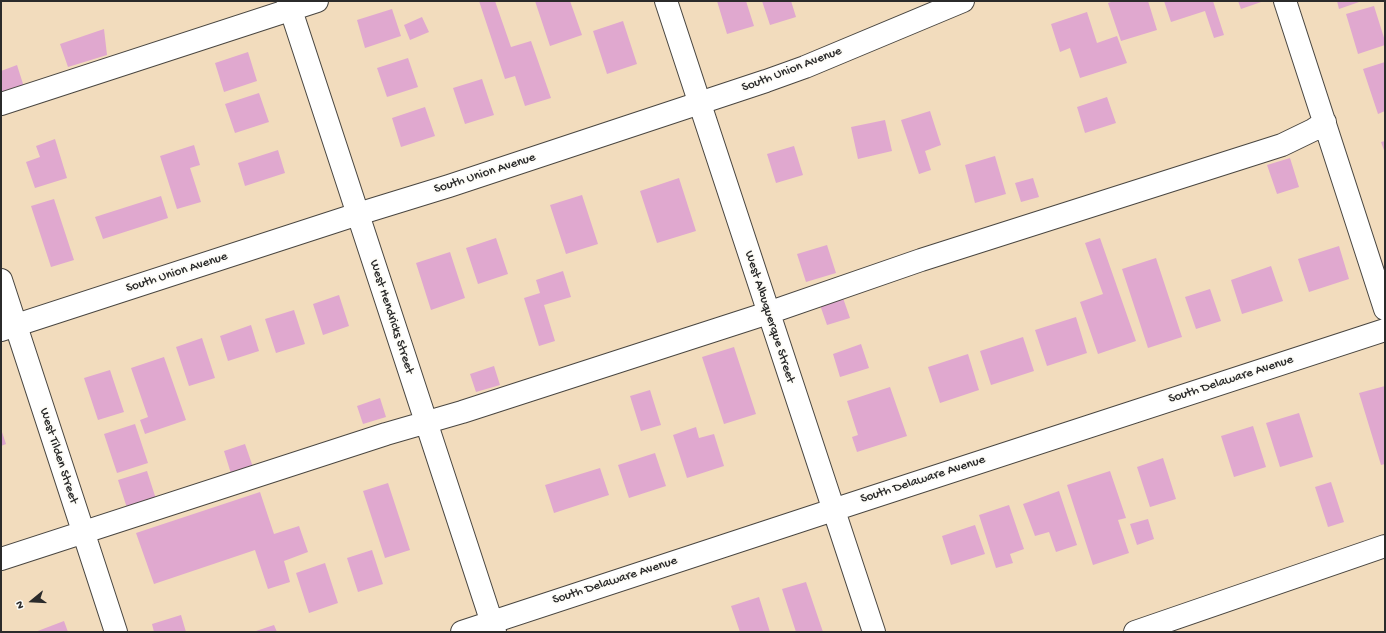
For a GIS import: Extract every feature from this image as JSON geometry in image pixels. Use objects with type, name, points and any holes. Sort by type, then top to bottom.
[{"type":"street","points":[[1,104],[290,5],[317,1]]},
{"type":"street","name":"West Albuquerque Street","points":[[666,1],[874,632]]},
{"type":"street","name":"South Union Avenue","points":[[8,327],[449,186],[699,104],[805,66],[963,1]]},
{"type":"street","points":[[1285,1],[1385,309]]},
{"type":"street","name":"West Hendricks Street","points":[[290,5],[493,627]]},
{"type":"street","points":[[1,559],[768,313],[921,260],[1282,146],[1325,122]]},
{"type":"street","name":"West Tilden Street","points":[[1,280],[8,327],[83,532],[116,632]]},
{"type":"street","name":"South Delaware Avenue","points":[[462,632],[493,627],[833,510],[1385,330]]},
{"type":"street","points":[[1134,632],[1385,546]]},
{"type":"building","points":[[479,1],[495,1],[511,47],[531,41],[551,98],[525,106],[515,76],[505,79]]},
{"type":"building","points":[[535,1],[570,1],[582,35],[550,46]]},
{"type":"building","points":[[717,1],[746,1],[754,26],[727,34]]},
{"type":"building","points":[[762,1],[791,1],[796,17],[770,25]]},
{"type":"building","points":[[1114,1],[1148,1],[1157,30],[1121,41],[1108,3]]},
{"type":"building","points":[[1164,1],[1213,1],[1224,35],[1214,38],[1205,11],[1171,22]]},
{"type":"building","points":[[1238,1],[1264,1],[1241,9]]},
{"type":"building","points":[[1337,1],[1362,1],[1339,9]]},
{"type":"building","points":[[1374,6],[1385,45],[1358,54],[1346,14]]},
{"type":"building","points":[[392,9],[401,36],[365,48],[357,20]]},
{"type":"building","points":[[1087,12],[1097,43],[1117,36],[1127,63],[1080,78],[1070,48],[1060,52],[1051,24]]},
{"type":"building","points":[[422,17],[429,32],[410,40],[404,25]]},
{"type":"building","points":[[623,21],[637,64],[607,74],[593,31]]},
{"type":"building","points":[[104,29],[107,55],[68,67],[60,44]]},
{"type":"building","points":[[248,52],[257,81],[224,92],[215,63]]},
{"type":"building","points":[[408,58],[418,87],[387,97],[377,68]]},
{"type":"building","points":[[1385,62],[1385,111],[1378,114],[1363,69]]},
{"type":"building","points":[[17,65],[24,87],[1,94],[1,71]]},
{"type":"building","points":[[482,79],[494,115],[465,124],[453,88]]},
{"type":"building","points":[[259,93],[269,122],[235,133],[225,104]]},
{"type":"building","points":[[1107,97],[1116,123],[1085,133],[1077,107]]},
{"type":"building","points":[[425,107],[435,136],[401,147],[392,118]]},
{"type":"building","points":[[930,111],[941,145],[925,151],[931,170],[919,174],[901,120]]},
{"type":"building","points":[[885,120],[892,151],[858,159],[851,127]]},
{"type":"building","points":[[55,139],[67,178],[35,188],[26,162],[40,157],[36,146]]},
{"type":"building","points":[[1385,141],[1385,153],[1381,142]]},
{"type":"building","points":[[194,145],[200,165],[190,168],[201,202],[177,209],[160,156]]},
{"type":"building","points":[[794,146],[803,175],[776,183],[767,154]]},
{"type":"building","points":[[278,150],[285,173],[245,186],[238,163]]},
{"type":"building","points":[[995,156],[1006,194],[975,203],[965,165]]},
{"type":"building","points":[[1290,158],[1299,187],[1277,194],[1267,165]]},
{"type":"building","points":[[679,178],[696,231],[657,243],[640,191]]},
{"type":"building","points":[[1033,178],[1039,197],[1021,202],[1015,183]]},
{"type":"building","points":[[582,195],[598,244],[566,254],[550,205]]},
{"type":"building","points":[[161,196],[168,218],[103,239],[95,217]]},
{"type":"building","points":[[54,199],[74,260],[51,267],[31,206]]},
{"type":"building","points":[[496,238],[508,274],[478,284],[466,248]]},
{"type":"building","points":[[1100,238],[1136,341],[1098,354],[1080,302],[1103,294],[1085,243]]},
{"type":"building","points":[[827,245],[836,273],[806,282],[797,254]]},
{"type":"building","points":[[1339,246],[1349,279],[1309,292],[1298,259]]},
{"type":"building","points":[[450,252],[465,298],[431,310],[416,263]]},
{"type":"building","points":[[1156,258],[1182,337],[1148,348],[1122,269]]},
{"type":"building","points":[[1271,266],[1283,301],[1242,314],[1231,280]]},
{"type":"building","points":[[563,271],[571,297],[544,305],[555,341],[539,346],[524,298],[540,293],[536,280]]},
{"type":"building","points":[[1210,289],[1221,321],[1196,329],[1185,297]]},
{"type":"building","points":[[339,295],[349,326],[323,335],[313,304]]},
{"type":"building","points":[[843,298],[850,318],[827,325],[820,305]]},
{"type":"building","points":[[294,310],[305,344],[276,353],[265,319]]},
{"type":"building","points":[[1076,317],[1087,353],[1047,366],[1035,330]]},
{"type":"building","points":[[251,325],[259,351],[228,361],[220,336]]},
{"type":"building","points":[[1023,337],[1034,371],[991,385],[980,351]]},
{"type":"building","points":[[202,338],[215,378],[189,386],[176,347]]},
{"type":"building","points":[[861,344],[869,368],[840,377],[833,354]]},
{"type":"building","points":[[734,347],[756,414],[724,424],[702,357]]},
{"type":"building","points":[[968,354],[979,390],[940,403],[928,367]]},
{"type":"building","points":[[164,357],[186,420],[145,434],[140,420],[148,417],[131,368]]},
{"type":"building","points":[[494,366],[500,385],[476,392],[470,374]]},
{"type":"building","points":[[110,370],[124,412],[98,420],[84,378]]},
{"type":"building","points":[[1385,386],[1385,464],[1381,465],[1359,393]]},
{"type":"building","points":[[890,387],[907,436],[857,452],[852,437],[858,435],[847,401]]},
{"type":"building","points":[[650,390],[661,425],[641,431],[630,396]]},
{"type":"building","points":[[380,398],[386,417],[363,424],[357,406]]},
{"type":"building","points":[[1299,413],[1313,457],[1280,467],[1266,423]]},
{"type":"building","points":[[135,424],[148,463],[117,473],[104,434]]},
{"type":"building","points":[[1253,426],[1266,467],[1234,477],[1221,436]]},
{"type":"building","points":[[696,427],[699,438],[714,434],[724,466],[687,478],[673,435]]},
{"type":"building","points":[[1,429],[6,444],[1,446]]},
{"type":"building","points":[[245,444],[255,473],[233,480],[224,451]]},
{"type":"building","points":[[655,453],[666,486],[629,498],[618,465]]},
{"type":"building","points":[[1163,458],[1176,499],[1150,507],[1137,467]]},
{"type":"building","points":[[600,468],[609,495],[554,513],[545,485]]},
{"type":"building","points":[[147,471],[156,499],[127,508],[118,480]]},
{"type":"building","points":[[1110,471],[1126,518],[1118,520],[1129,553],[1093,565],[1067,485]]},
{"type":"building","points":[[1331,482],[1344,522],[1328,527],[1315,487]]},
{"type":"building","points":[[388,483],[410,550],[385,558],[363,491]]},
{"type":"building","points":[[1059,491],[1077,545],[1056,552],[1049,532],[1035,536],[1023,504]]},
{"type":"building","points":[[260,492],[274,534],[299,526],[308,552],[284,561],[290,582],[268,589],[255,550],[154,584],[136,533]]},
{"type":"building","points":[[1009,505],[1024,549],[1010,554],[1013,563],[996,568],[979,515]]},
{"type":"building","points":[[1148,519],[1154,539],[1137,545],[1130,524]]},
{"type":"building","points":[[975,525],[985,554],[951,565],[942,536]]},
{"type":"building","points":[[372,550],[383,584],[358,592],[347,558]]},
{"type":"building","points":[[325,563],[338,603],[309,613],[296,573]]},
{"type":"building","points":[[806,582],[823,632],[796,632],[782,589]]},
{"type":"building","points":[[759,597],[770,632],[740,632],[731,606]]},
{"type":"building","points":[[181,615],[186,632],[154,632],[152,624]]},
{"type":"building","points":[[64,621],[68,632],[35,632]]},
{"type":"building","points":[[274,625],[277,632],[253,632]]}]
